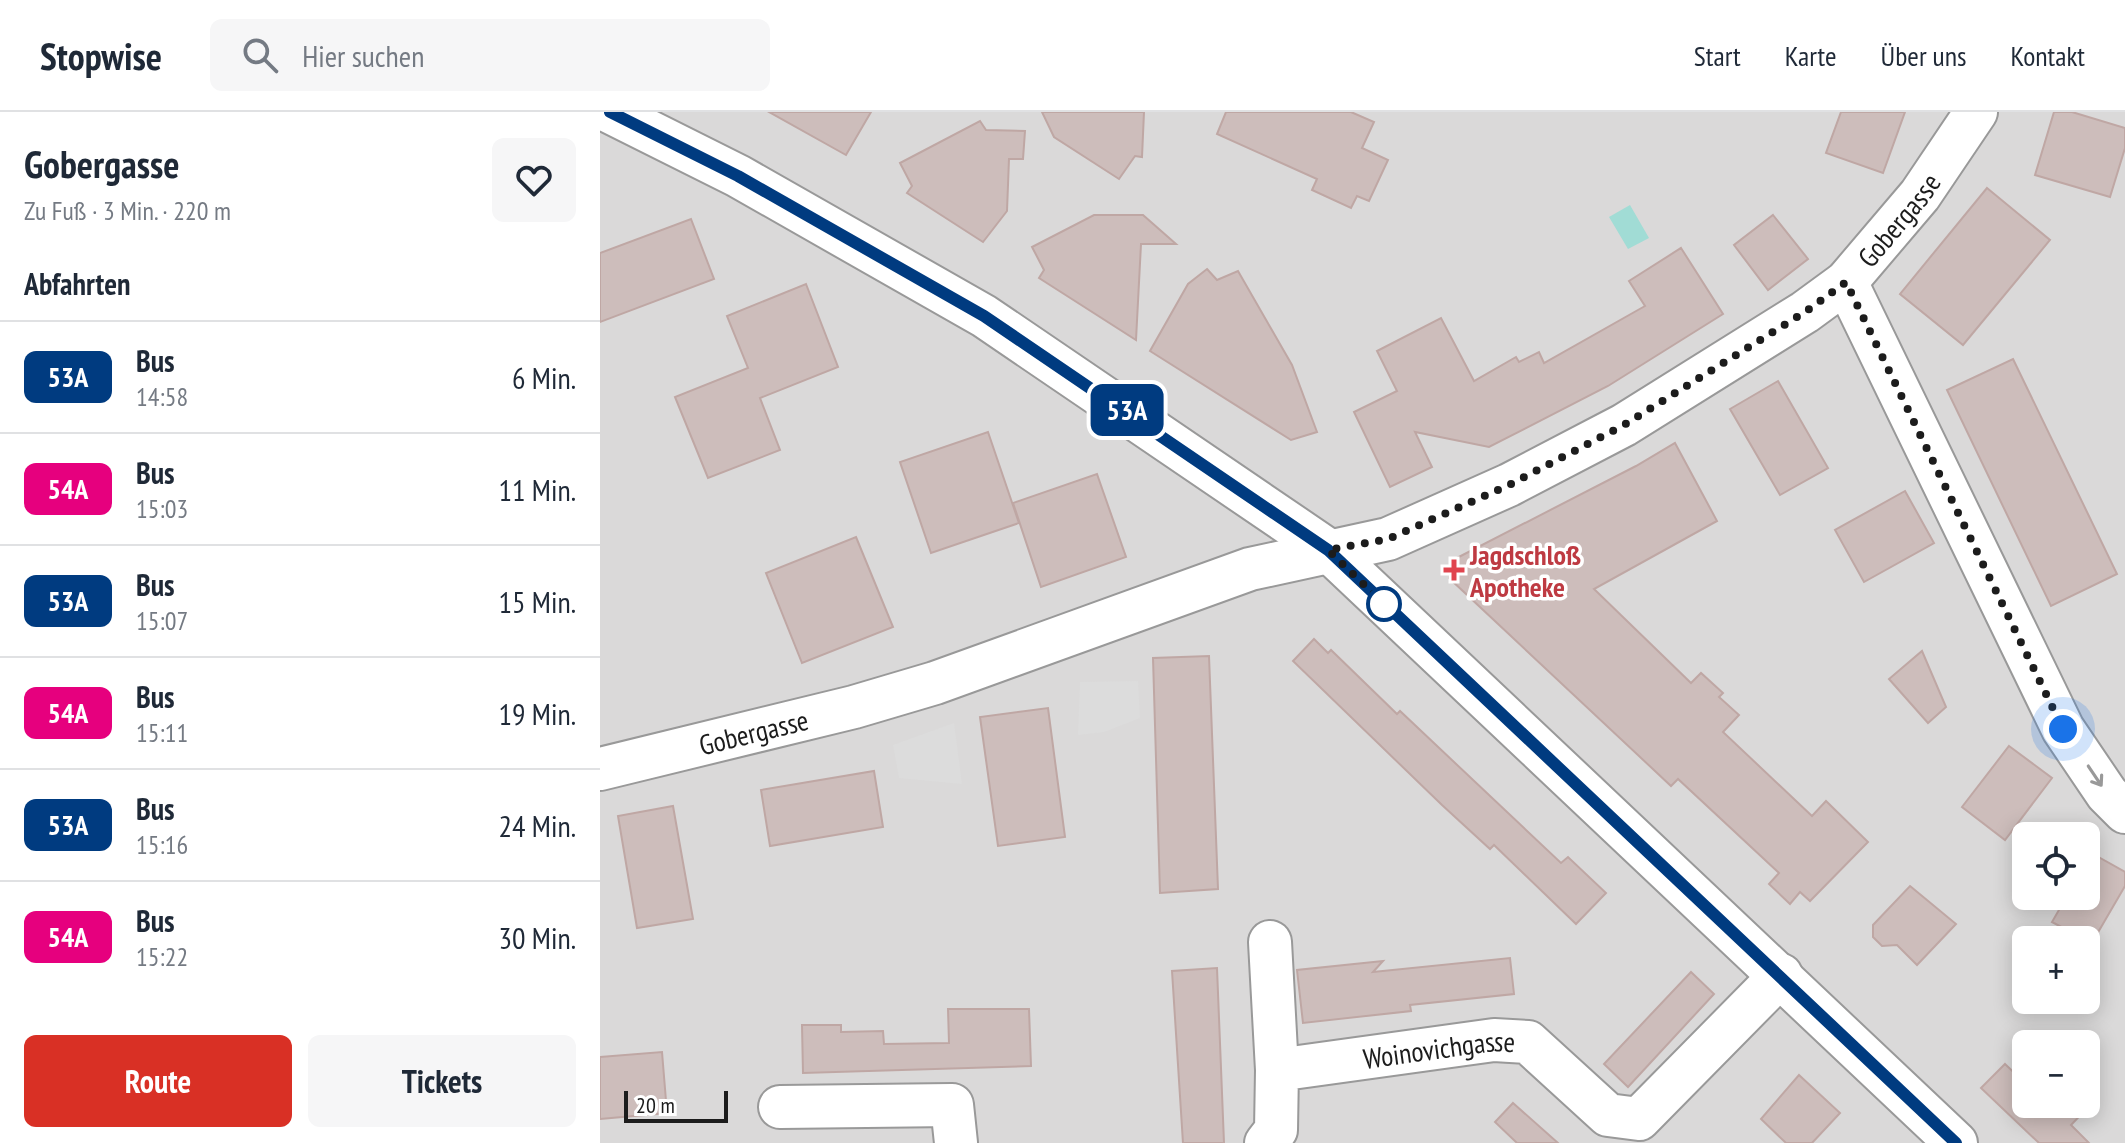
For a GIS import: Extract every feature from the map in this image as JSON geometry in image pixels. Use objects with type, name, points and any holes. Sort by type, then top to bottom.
[{"type":"street","points":[[610,112],[738,176],[984,316],[1328,550],[1956,1143]]},
{"type":"street","name":"Gobergasse","points":[[600,769],[925,686],[1250,569],[1388,539],[1535,472],[1624,425],[1805,312],[1846,282],[1920,195],[1976,112]]},
{"type":"street","points":[[1846,282],[2063,729],[2107,794],[2125,812]]},
{"type":"street","points":[[1266,1143],[1276,1130],[1277,1070],[1270,942]]},
{"type":"street","name":"Woinovichgasse","points":[[1277,1070],[1494,1040],[1528,1042],[1608,1115],[1639,1119],[1781,975]]},
{"type":"street","points":[[780,1107],[952,1105],[956,1143]]},
{"type":"shaded area","points":[[600,112],[2125,112],[2125,1143],[600,1143]]},
{"type":"shaded area","points":[[1138,681],[1140,718],[1104,732],[1078,735],[1080,682]]},
{"type":"shaded area","points":[[954,723],[962,784],[899,778],[893,745]]},
{"type":"water","points":[[1630,205],[1649,238],[1628,249],[1609,217]]},
{"type":"building","points":[[769,112],[871,112],[846,155]]},
{"type":"building","points":[[1042,112],[1144,112],[1142,157],[1135,156],[1119,179],[1054,137]]},
{"type":"building","points":[[1226,112],[1351,112],[1374,122],[1362,148],[1388,160],[1369,201],[1357,196],[1351,208],[1312,190],[1317,179],[1217,134]]},
{"type":"building","points":[[1841,112],[1905,112],[1883,173],[1826,153]]},
{"type":"building","points":[[2054,112],[2072,112],[2125,128],[2125,148],[2110,197],[2035,175]]},
{"type":"building","points":[[980,121],[986,130],[1025,131],[1023,159],[1009,159],[1007,211],[983,242],[907,193],[912,186],[900,163]]},
{"type":"building","points":[[1987,188],[2050,240],[1963,345],[1900,294]]},
{"type":"building","points":[[1094,215],[1143,215],[1176,244],[1141,244],[1136,340],[1039,278],[1044,270],[1032,247]]},
{"type":"building","points":[[1773,215],[1808,259],[1768,290],[1734,245]]},
{"type":"building","points":[[691,219],[714,279],[600,322],[600,253]]},
{"type":"building","points":[[1681,248],[1723,314],[1608,386],[1489,447],[1415,432],[1432,467],[1390,487],[1354,412],[1397,391],[1377,351],[1441,318],[1474,381],[1516,357],[1519,362],[1539,352],[1544,363],[1645,306],[1629,281]]},
{"type":"building","points":[[1207,269],[1217,280],[1238,271],[1292,365],[1317,432],[1291,440],[1150,351],[1188,284]]},
{"type":"building","points":[[806,284],[838,367],[760,398],[780,450],[708,478],[675,397],[748,368],[727,316]]},
{"type":"building","points":[[2013,359],[2117,574],[2051,606],[1947,390]]},
{"type":"building","points":[[1778,381],[1828,468],[1780,495],[1730,409]]},
{"type":"building","points":[[988,432],[1019,523],[931,553],[900,462]]},
{"type":"building","points":[[1675,443],[1717,521],[1594,589],[1691,683],[1701,673],[1723,693],[1719,697],[1739,715],[1723,732],[1812,816],[1826,801],[1868,842],[1810,901],[1800,892],[1790,904],[1769,884],[1779,873],[1678,779],[1671,786],[1449,578],[1451,561]]},
{"type":"building","points":[[1097,474],[1126,557],[1041,587],[1013,503]]},
{"type":"building","points":[[1905,491],[1934,543],[1864,582],[1835,530]]},
{"type":"building","points":[[856,537],[893,627],[802,663],[766,573]]},
{"type":"building","points":[[1314,639],[1328,653],[1331,650],[1397,714],[1400,711],[1561,863],[1568,857],[1606,893],[1576,924],[1494,845],[1490,849],[1442,805],[1293,661]]},
{"type":"building","points":[[1922,651],[1946,707],[1928,723],[1889,679]]},
{"type":"building","points":[[1209,656],[1218,889],[1160,893],[1153,658]]},
{"type":"building","points":[[1048,708],[1065,837],[998,846],[980,717]]},
{"type":"building","points":[[2009,746],[2052,778],[2019,822],[2012,822],[2012,831],[2005,840],[1962,807]]},
{"type":"building","points":[[874,771],[883,827],[770,846],[761,790]]},
{"type":"building","points":[[673,806],[693,919],[637,928],[618,816]]},
{"type":"building","points":[[2100,858],[2125,872],[2125,886],[2100,929],[2100,926],[2060,926],[2052,922],[2059,910],[2100,910]]},
{"type":"building","points":[[1910,886],[1956,924],[1917,965],[1897,945],[1882,946],[1873,937],[1873,925]]},
{"type":"building","points":[[1510,958],[1514,994],[1410,1005],[1411,1011],[1303,1023],[1297,970],[1383,961],[1373,972]]},
{"type":"building","points":[[1217,968],[1224,1143],[1183,1143],[1172,971]]},
{"type":"building","points":[[1691,972],[1714,994],[1628,1087],[1604,1064]]},
{"type":"building","points":[[948,1009],[1029,1009],[1031,1066],[803,1073],[802,1025],[841,1025],[841,1032],[883,1031],[884,1044],[949,1043]]},
{"type":"building","points":[[662,1052],[667,1113],[600,1119],[600,1057]]},
{"type":"building","points":[[2005,1064],[2012,1071],[2012,1117],[1981,1088]]},
{"type":"building","points":[[1799,1075],[1840,1113],[1812,1143],[1786,1143],[1761,1119]]},
{"type":"building","points":[[1513,1103],[1558,1143],[1517,1143],[1495,1122]]},
{"type":"building","points":[[2013,1118],[2078,1118],[2071,1125],[2089,1143],[2039,1143]]},
{"type":"bus line","name":"53A","points":[[610,112],[738,176],[984,316],[1181,446],[1328,550],[1956,1143]]},
{"type":"place","name":"Jagdschloß Apotheke","points":[[1454,570]]},
{"type":"route","points":[[1384,604],[1328,550],[1388,539],[1509,485],[1624,425],[1805,312],[1846,282],[2063,729]]}]
